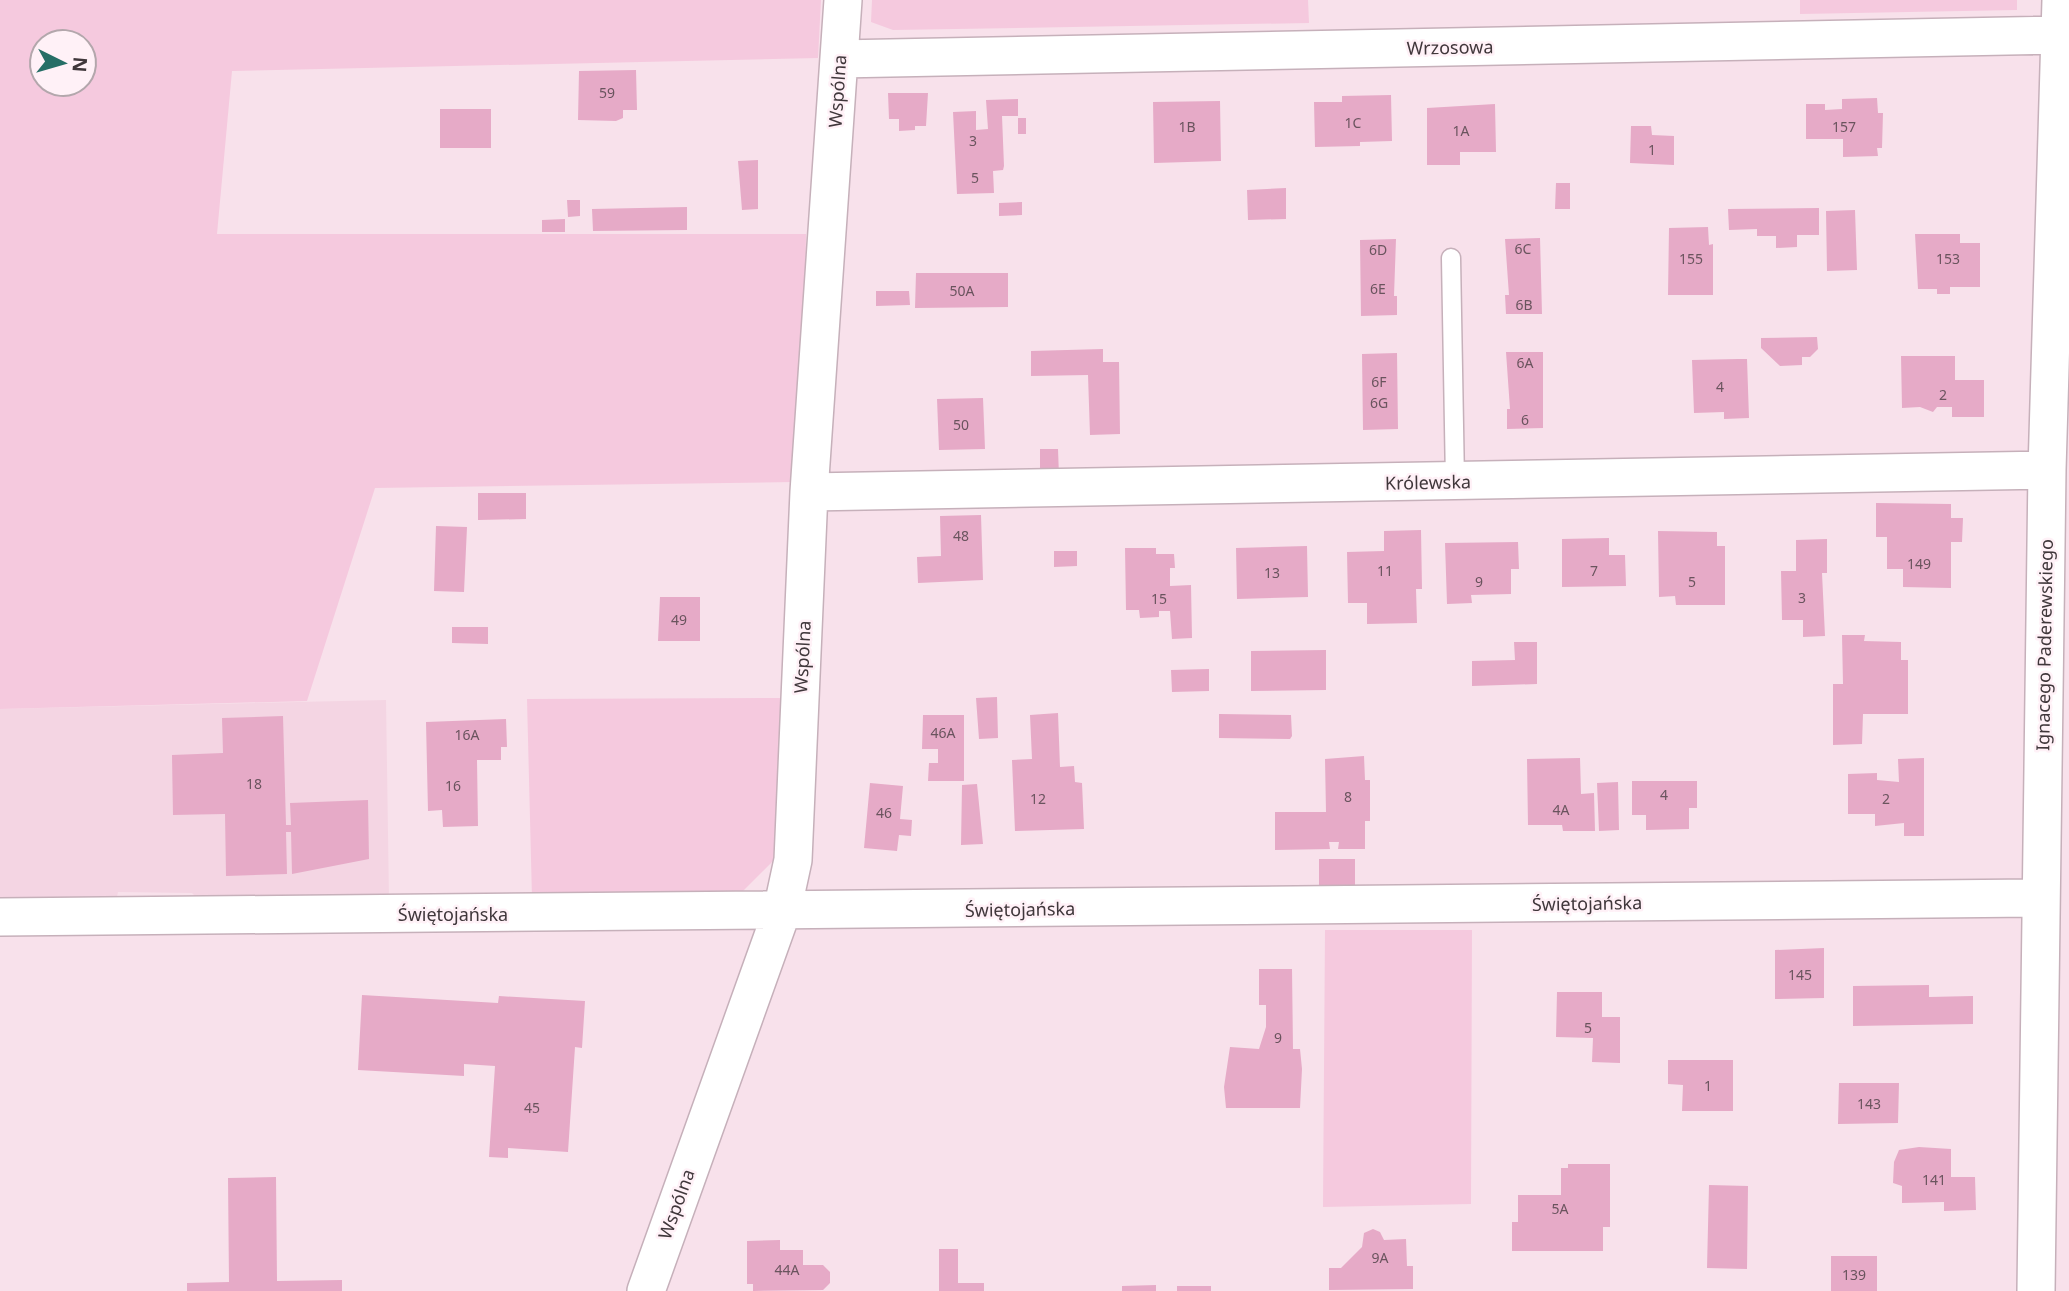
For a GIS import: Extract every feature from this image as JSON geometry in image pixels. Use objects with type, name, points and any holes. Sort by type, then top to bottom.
[{"type":"street","name":"Wspólna","points":[[646,1291],[782,911],[793,860],[809,492],[843,0]]},
{"type":"street","name":"Wrzosowa","points":[[839,59],[2063,14]]},
{"type":"street","name":"Ignacego Paderewskiego","points":[[2036,1291],[2047,470],[2063,14]]},
{"type":"street","name":"Królewska","points":[[809,492],[2047,470]]},
{"type":"street","name":"Świętojańska","points":[[0,917],[2040,898]]},
{"type":"lane","points":[[1451,258],[1455,482]]},
{"type":"shaded area","points":[[0,0],[821,0],[818,58],[232,71],[217,234],[806,234],[805,312],[793,482],[375,488],[307,701],[0,709]]},
{"type":"shaded area","points":[[872,0],[1308,0],[1309,23],[893,30],[871,22]]},
{"type":"shaded area","points":[[1800,0],[2017,0],[2017,10],[1800,14]]},
{"type":"shaded area","points":[[787,698],[777,857],[739,895],[532,898],[527,699]]},
{"type":"shaded area","points":[[386,700],[389,900],[202,903],[192,893],[118,892],[116,901],[0,906],[0,709]]},
{"type":"shaded area","points":[[1325,930],[1472,930],[1471,1204],[1323,1207]]},
{"type":"building","points":[[636,70],[637,110],[623,110],[623,118],[616,121],[578,120],[579,71]]},
{"type":"building","points":[[888,93],[928,93],[926,126],[899,131],[899,119],[889,119]]},
{"type":"building","points":[[1391,95],[1392,141],[1360,142],[1360,146],[1315,147],[1314,102],[1342,102],[1342,96]]},
{"type":"building","points":[[1877,98],[1878,113],[1883,113],[1882,148],[1877,148],[1878,156],[1843,157],[1843,139],[1806,139],[1806,104],[1825,104],[1825,110],[1842,109],[1842,99]]},
{"type":"building","points":[[1018,99],[1018,116],[1002,116],[1004,166],[1003,170],[993,171],[994,193],[957,194],[953,112],[976,111],[976,130],[988,129],[986,100]]},
{"type":"building","points":[[1220,101],[1221,161],[1154,163],[1153,102]]},
{"type":"building","points":[[1495,104],[1496,152],[1460,152],[1460,165],[1427,165],[1427,108]]},
{"type":"building","points":[[440,109],[491,109],[491,148],[440,148]]},
{"type":"building","points":[[1018,118],[1026,118],[1026,134],[1018,134]]},
{"type":"building","points":[[1631,126],[1651,126],[1652,135],[1674,136],[1674,165],[1630,163]]},
{"type":"building","points":[[758,160],[758,209],[742,210],[738,161]]},
{"type":"building","points":[[1556,183],[1570,183],[1570,209],[1555,209]]},
{"type":"building","points":[[1286,188],[1286,219],[1248,220],[1247,190]]},
{"type":"building","points":[[567,200],[580,200],[580,216],[568,217]]},
{"type":"building","points":[[1022,202],[1022,215],[999,216],[999,203]]},
{"type":"building","points":[[687,207],[687,230],[593,231],[592,209]]},
{"type":"building","points":[[1819,208],[1819,235],[1797,235],[1797,247],[1776,248],[1776,236],[1757,236],[1757,229],[1729,230],[1728,209]]},
{"type":"building","points":[[1855,210],[1857,270],[1827,271],[1826,211]]},
{"type":"building","points":[[565,219],[565,232],[542,232],[542,220]]},
{"type":"building","points":[[1708,227],[1709,245],[1713,244],[1713,295],[1668,295],[1669,228]]},
{"type":"building","points":[[1915,234],[1960,234],[1960,243],[1980,243],[1980,287],[1950,287],[1950,294],[1937,294],[1937,289],[1918,289]]},
{"type":"building","points":[[1540,238],[1542,314],[1506,314],[1505,295],[1509,295],[1505,239]]},
{"type":"building","points":[[1396,239],[1394,296],[1397,296],[1397,315],[1361,316],[1360,240]]},
{"type":"building","points":[[916,273],[1008,273],[1008,307],[915,308]]},
{"type":"building","points":[[876,291],[909,291],[910,305],[876,306]]},
{"type":"building","points":[[1817,337],[1818,349],[1810,357],[1802,357],[1802,365],[1780,366],[1761,348],[1761,338]]},
{"type":"building","points":[[1103,349],[1103,362],[1119,362],[1120,434],[1090,435],[1088,375],[1031,376],[1031,351]]},
{"type":"building","points":[[1506,352],[1543,352],[1543,428],[1507,429],[1507,409],[1510,409]]},
{"type":"building","points":[[1397,353],[1398,429],[1363,430],[1362,354]]},
{"type":"building","points":[[1901,356],[1955,356],[1955,380],[1984,380],[1984,417],[1952,417],[1952,407],[1937,407],[1933,412],[1920,407],[1902,408]]},
{"type":"building","points":[[1747,359],[1749,418],[1724,419],[1724,412],[1694,413],[1692,360]]},
{"type":"building","points":[[983,398],[985,449],[939,450],[937,399]]},
{"type":"building","points":[[1040,449],[1058,449],[1059,476],[1040,476]]},
{"type":"building","points":[[478,493],[526,493],[526,519],[478,520]]},
{"type":"building","points":[[1876,503],[1951,504],[1951,518],[1963,518],[1962,542],[1951,542],[1951,588],[1903,587],[1903,569],[1887,569],[1887,537],[1876,537]]},
{"type":"building","points":[[981,515],[983,580],[918,583],[917,557],[941,556],[940,516]]},
{"type":"building","points":[[436,526],[467,527],[464,592],[434,591]]},
{"type":"building","points":[[1421,530],[1422,589],[1416,589],[1417,623],[1367,624],[1367,603],[1348,603],[1347,552],[1384,551],[1384,531]]},
{"type":"building","points":[[1658,531],[1717,532],[1717,546],[1725,546],[1725,605],[1676,605],[1675,596],[1659,597]]},
{"type":"building","points":[[1609,538],[1609,555],[1625,555],[1626,586],[1562,587],[1562,539]]},
{"type":"building","points":[[1827,539],[1827,573],[1822,573],[1825,636],[1803,637],[1803,620],[1782,620],[1781,571],[1796,571],[1796,540]]},
{"type":"building","points":[[1518,542],[1519,569],[1511,569],[1511,594],[1471,595],[1472,603],[1447,604],[1445,543]]},
{"type":"building","points":[[1307,546],[1308,597],[1237,599],[1236,548]]},
{"type":"building","points":[[1125,548],[1156,548],[1156,554],[1174,554],[1175,568],[1170,568],[1170,586],[1191,585],[1192,638],[1172,639],[1170,611],[1159,611],[1159,617],[1140,618],[1139,610],[1126,610]]},
{"type":"building","points":[[1054,551],[1077,551],[1077,566],[1054,567]]},
{"type":"building","points":[[660,597],[700,597],[700,641],[658,641]]},
{"type":"building","points":[[452,627],[488,627],[488,644],[452,643]]},
{"type":"building","points":[[1842,635],[1865,635],[1864,641],[1901,642],[1901,660],[1908,660],[1908,714],[1863,714],[1862,744],[1833,745],[1833,684],[1843,684]]},
{"type":"building","points":[[1514,642],[1537,642],[1537,684],[1472,686],[1472,661],[1515,660]]},
{"type":"building","points":[[1326,650],[1326,690],[1251,691],[1251,651]]},
{"type":"building","points":[[1209,669],[1209,691],[1172,692],[1171,670]]},
{"type":"building","points":[[997,697],[998,738],[979,739],[976,698]]},
{"type":"building","points":[[1058,713],[1060,767],[1074,766],[1075,782],[1082,783],[1084,829],[1015,831],[1012,760],[1032,759],[1030,715]]},
{"type":"building","points":[[1219,714],[1291,715],[1292,736],[1290,739],[1219,738]]},
{"type":"building","points":[[923,715],[964,715],[964,781],[928,781],[929,763],[938,763],[938,749],[922,749]]},
{"type":"building","points":[[283,716],[286,825],[291,825],[290,803],[368,800],[369,859],[292,874],[291,832],[286,832],[287,874],[226,876],[225,814],[173,815],[172,755],[223,753],[222,718]]},
{"type":"building","points":[[506,719],[507,747],[501,747],[501,760],[477,760],[478,826],[443,827],[442,810],[428,811],[426,722]]},
{"type":"building","points":[[1364,756],[1365,780],[1370,780],[1370,821],[1365,821],[1365,849],[1338,849],[1339,842],[1329,842],[1330,849],[1275,850],[1275,812],[1326,812],[1325,759]]},
{"type":"building","points":[[1580,758],[1581,794],[1594,793],[1595,831],[1563,831],[1562,825],[1528,825],[1527,759]]},
{"type":"building","points":[[1924,758],[1924,836],[1904,836],[1904,823],[1875,826],[1875,814],[1848,814],[1848,774],[1877,773],[1877,780],[1899,782],[1898,759]]},
{"type":"building","points":[[1632,781],[1697,781],[1697,808],[1689,808],[1689,829],[1646,830],[1646,815],[1632,815]]},
{"type":"building","points":[[1618,782],[1619,830],[1599,831],[1597,783]]},
{"type":"building","points":[[870,783],[903,786],[900,819],[912,820],[911,836],[899,835],[897,851],[864,848]]},
{"type":"building","points":[[977,784],[983,844],[961,845],[962,785]]},
{"type":"building","points":[[1319,859],[1355,859],[1355,891],[1319,891]]},
{"type":"building","points":[[1824,948],[1824,998],[1775,999],[1775,950]]},
{"type":"building","points":[[1259,969],[1292,969],[1293,1049],[1300,1049],[1302,1069],[1300,1108],[1226,1108],[1224,1087],[1230,1047],[1259,1049],[1266,1027],[1266,1005],[1259,1005]]},
{"type":"building","points":[[1929,985],[1929,997],[1973,996],[1973,1024],[1853,1026],[1853,986]]},
{"type":"building","points":[[1557,992],[1602,992],[1602,1017],[1620,1017],[1620,1063],[1592,1062],[1593,1038],[1556,1037]]},
{"type":"building","points":[[362,995],[498,1003],[499,996],[585,1001],[582,1048],[575,1047],[568,1152],[508,1148],[508,1158],[489,1157],[495,1066],[464,1064],[464,1076],[358,1070]]},
{"type":"building","points":[[1668,1060],[1733,1060],[1733,1111],[1682,1111],[1683,1085],[1668,1084]]},
{"type":"building","points":[[1839,1083],[1899,1083],[1898,1123],[1838,1124]]},
{"type":"building","points":[[1919,1147],[1951,1149],[1951,1177],[1975,1177],[1976,1210],[1944,1211],[1944,1202],[1902,1203],[1902,1186],[1893,1183],[1894,1162],[1899,1150]]},
{"type":"building","points":[[1568,1164],[1610,1164],[1610,1227],[1603,1227],[1603,1251],[1512,1251],[1512,1222],[1518,1222],[1518,1195],[1561,1195],[1561,1168],[1568,1168]]},
{"type":"building","points":[[276,1177],[277,1281],[342,1280],[342,1291],[187,1291],[187,1283],[229,1282],[228,1178]]},
{"type":"building","points":[[1709,1185],[1748,1186],[1747,1269],[1707,1268]]},
{"type":"building","points":[[1373,1229],[1380,1232],[1384,1240],[1406,1239],[1407,1266],[1413,1266],[1413,1289],[1329,1290],[1329,1268],[1341,1268],[1362,1247],[1364,1233]]},
{"type":"building","points":[[780,1240],[780,1250],[803,1250],[803,1265],[823,1265],[830,1272],[830,1283],[823,1290],[753,1291],[753,1284],[747,1284],[747,1241]]},
{"type":"building","points":[[939,1249],[958,1249],[958,1283],[984,1283],[984,1291],[939,1291]]},
{"type":"building","points":[[1831,1256],[1877,1256],[1877,1291],[1831,1291]]},
{"type":"building","points":[[1156,1285],[1156,1291],[1122,1291],[1122,1286]]},
{"type":"building","points":[[1177,1286],[1211,1286],[1211,1291],[1177,1291]]}]
